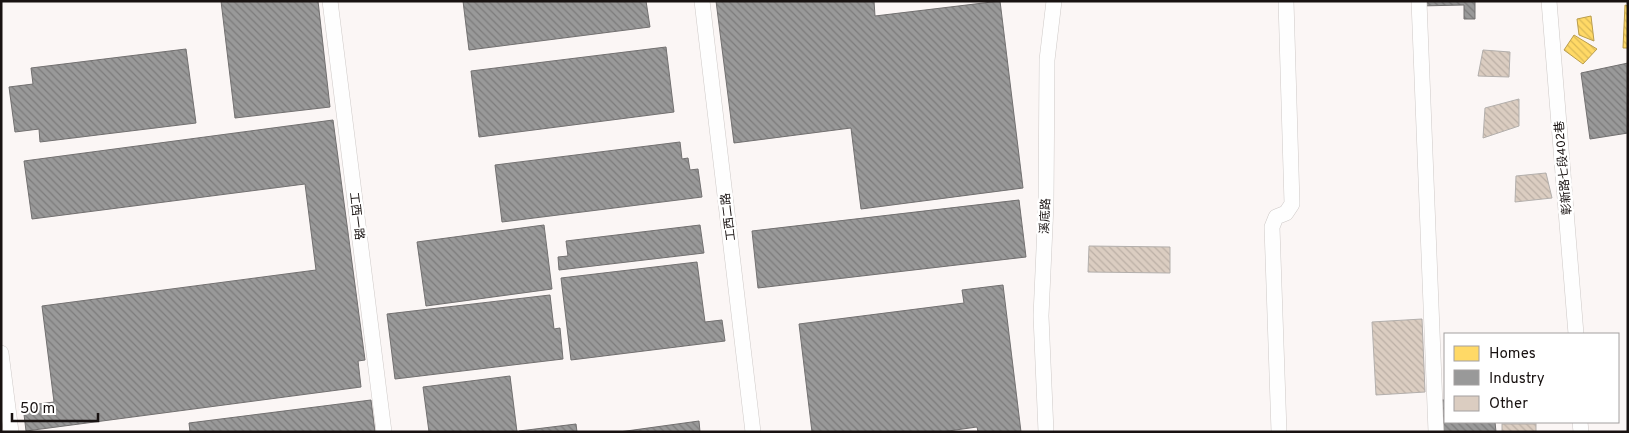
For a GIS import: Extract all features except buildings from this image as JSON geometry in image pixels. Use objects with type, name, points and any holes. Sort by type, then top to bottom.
[{"type":"street","name":"工西一路","points":[[330,1],[384,432]]},
{"type":"street","name":"工西二路","points":[[702,1],[753,432]]},
{"type":"street","name":"溪底路","points":[[1046,432],[1040,316],[1046,204],[1047,60],[1054,1]]},
{"type":"street","points":[[1279,432],[1272,227],[1276,217],[1286,212],[1292,204],[1286,1]]},
{"type":"street","points":[[1418,1],[1436,432]]},
{"type":"street","name":"彰新路七段402巷","points":[[1549,1],[1576,333]]},
{"type":"street","points":[[1,353],[11,432]]}]
